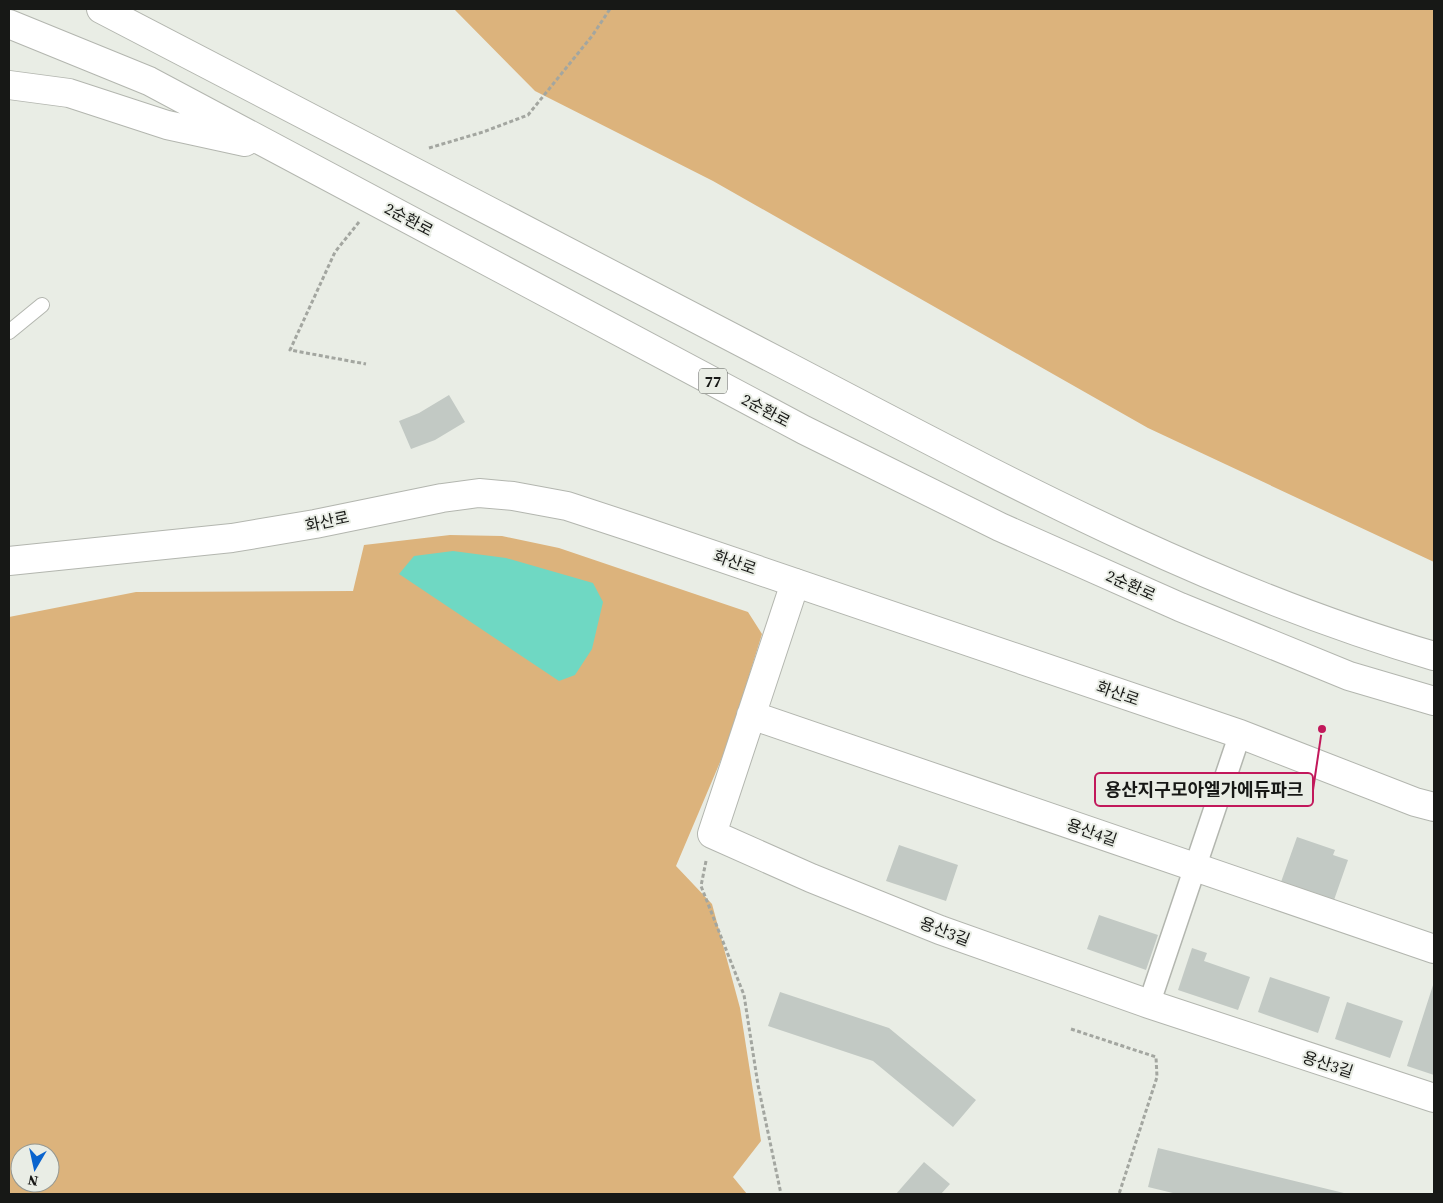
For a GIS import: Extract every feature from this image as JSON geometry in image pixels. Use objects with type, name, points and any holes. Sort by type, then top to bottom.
[{"type":"main road","points":[[102,9],[342,132],[1025,490],[1214,578],[1376,639],[1434,656]]},
{"type":"main road","name":"2순환로","points":[[9,24],[149,81],[804,430],[1000,527],[1180,607],[1349,676],[1434,701]]},
{"type":"main road","points":[[9,85],[69,94],[167,125],[279,149]]},
{"type":"main road","name":"화산로","points":[[9,561],[232,538],[315,524],[442,498],[479,493],[513,496],[567,506],[1240,734],[1415,802],[1434,807]]},
{"type":"main road","points":[[712,834],[795,583]]},
{"type":"main road","name":"용산4길","points":[[751,715],[1434,949]]},
{"type":"main road","name":"용산3길","points":[[712,834],[811,878],[940,930],[1149,1004],[1434,1098]]},
{"type":"street","points":[[1149,1004],[1240,734]]},
{"type":"lane","points":[[9,332],[42,305]]},
{"type":"path","points":[[712,834],[701,886],[744,995],[758,1085],[781,1194]]},
{"type":"path","points":[[1071,1029],[1156,1057],[1157,1077],[1119,1194]]},
{"type":"shaded area","points":[[454,9],[1434,9],[1434,562],[1148,428],[713,181],[535,91]]},
{"type":"shaded area","points":[[450,535],[502,536],[559,548],[748,612],[762,634],[729,741],[676,866],[712,904],[740,1008],[761,1141],[733,1177],[747,1194],[9,1194],[9,617],[136,592],[353,591],[364,545]]},
{"type":"shaded area","points":[[453,551],[506,558],[593,583],[603,602],[592,649],[575,675],[559,681],[399,574],[414,556]]},
{"type":"building","points":[[449,395],[465,422],[435,440],[411,449],[399,421],[419,413]]},
{"type":"building","points":[[1297,837],[1335,850],[1333,855],[1348,860],[1334,900],[1281,882]]},
{"type":"building","points":[[899,845],[958,865],[946,901],[886,881]]},
{"type":"building","points":[[1099,915],[1158,935],[1146,970],[1087,949]]},
{"type":"building","points":[[1192,948],[1207,953],[1204,961],[1250,977],[1238,1010],[1178,990]]},
{"type":"building","points":[[1270,977],[1330,997],[1318,1033],[1258,1012]]},
{"type":"building","points":[[1434,982],[1434,1075],[1407,1066]]},
{"type":"building","points":[[780,992],[889,1028],[976,1100],[953,1127],[873,1061],[768,1026]]},
{"type":"building","points":[[1347,1002],[1403,1021],[1390,1058],[1335,1039]]},
{"type":"building","points":[[1158,1148],[1348,1194],[1177,1194],[1148,1187]]},
{"type":"building","points":[[924,1162],[950,1184],[941,1194],[896,1194]]},
{"type":"place","name":"용산지구모아엘가에듀파크","points":[[1322,729]]}]
